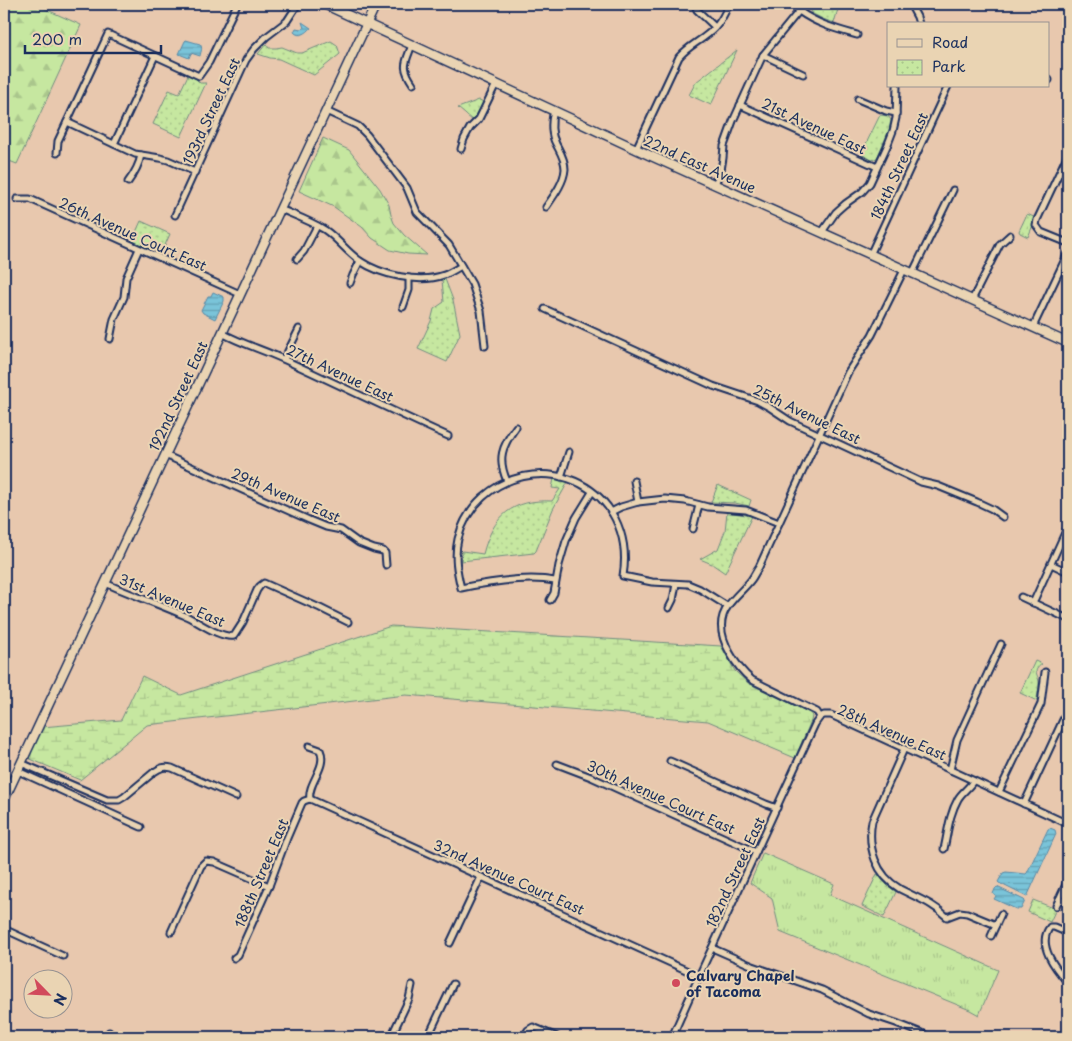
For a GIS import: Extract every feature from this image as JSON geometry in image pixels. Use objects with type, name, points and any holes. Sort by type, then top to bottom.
[{"type":"street","points":[[57,153],[58,141],[108,34],[199,76],[209,62],[236,4]]},
{"type":"street","name":"193rd Street East","points":[[175,215],[246,60],[266,37],[287,21],[298,4]]},
{"type":"street","name":"22nd East Avenue","points":[[324,4],[636,149],[912,274],[1067,340]]},
{"type":"street","name":"192nd Street East","points":[[4,800],[376,4]]},
{"type":"street","points":[[694,4],[697,10],[715,27]]},
{"type":"street","points":[[636,149],[679,57],[687,48],[710,33],[721,21],[729,4]]},
{"type":"street","points":[[715,184],[721,170],[724,146],[732,120],[763,55],[807,4]]},
{"type":"street","points":[[910,4],[918,22]]},
{"type":"street","points":[[799,11],[823,25],[857,35]]},
{"type":"street","points":[[412,45],[405,69],[413,84]]},
{"type":"street","points":[[763,55],[803,74]]},
{"type":"street","points":[[114,144],[155,56]]},
{"type":"street","points":[[461,149],[464,139],[470,128],[479,119],[496,84]]},
{"type":"street","points":[[822,232],[836,212],[870,183],[893,131],[897,88]]},
{"type":"street","name":"184th Street East","points":[[870,255],[947,88]]},
{"type":"street","points":[[858,99],[886,112],[896,113]]},
{"type":"street","name":"21st Avenue East","points":[[740,104],[878,167]]},
{"type":"street","points":[[546,208],[558,189],[565,169],[564,159],[551,132],[550,123],[554,110]]},
{"type":"street","points":[[326,112],[358,126],[367,135],[408,188],[418,212],[449,245],[472,284],[480,310],[486,346]]},
{"type":"street","points":[[67,122],[135,154],[168,160],[194,172]]},
{"type":"street","points":[[1068,154],[1036,225],[1041,232],[1068,243]]},
{"type":"street","points":[[128,182],[134,175],[142,155]]},
{"type":"street","points":[[912,274],[953,190]]},
{"type":"street","name":"26th Avenue Court East","points":[[17,199],[30,199],[240,294]]},
{"type":"street","points":[[280,208],[318,226],[335,238],[360,261],[379,271],[409,278],[432,278],[445,275],[461,266]]},
{"type":"street","points":[[297,259],[304,251],[318,226]]},
{"type":"street","points":[[972,300],[1000,244],[1010,235]]},
{"type":"street","points":[[110,339],[114,319],[124,297],[126,278],[139,249]]},
{"type":"street","points":[[1033,327],[1068,253]]},
{"type":"street","points":[[350,283],[360,261]]},
{"type":"street","points":[[556,581],[526,579],[461,588],[457,569],[456,553],[458,541],[464,523],[473,508],[492,489],[507,481],[535,474],[553,475],[576,482],[601,500],[611,512],[616,522],[623,540],[625,558],[623,576],[652,582],[688,584],[700,589],[727,606],[759,567],[848,372],[872,335],[904,270]]},
{"type":"street","points":[[403,307],[409,290],[409,278]]},
{"type":"street","name":"25th Avenue East","points":[[545,309],[713,386],[758,401],[790,421],[921,482],[938,486],[992,509],[1004,517]]},
{"type":"street","points":[[284,359],[299,328]]},
{"type":"street","name":"27th Avenue East","points":[[222,333],[239,342],[254,346],[284,359],[448,436]]},
{"type":"street","points":[[507,481],[502,467],[502,454],[506,442],[516,427]]},
{"type":"street","points":[[561,477],[569,452]]},
{"type":"street","name":"29th Avenue East","points":[[165,455],[309,520],[326,527],[341,530],[359,543],[383,551],[385,553],[386,565]]},
{"type":"street","points":[[634,481],[638,502]]},
{"type":"street","points":[[550,600],[554,593],[562,554],[570,530],[592,492]]},
{"type":"street","points":[[611,512],[638,502],[665,499],[746,510],[779,523]]},
{"type":"street","points":[[693,529],[699,505]]},
{"type":"street","points":[[1033,603],[1068,526]]},
{"type":"street","points":[[1050,564],[1068,572]]},
{"type":"street","name":"31st Avenue East","points":[[104,584],[188,617],[216,632],[232,637],[243,622],[257,590],[264,583],[348,622]]},
{"type":"street","points":[[669,608],[673,600],[676,584]]},
{"type":"street","points":[[1021,597],[1068,619]]},
{"type":"street","name":"28th Avenue East","points":[[727,606],[721,626],[722,635],[728,650],[738,666],[752,680],[817,712],[820,717],[831,715],[1068,824]]},
{"type":"street","points":[[950,770],[957,740],[1001,644]]},
{"type":"street","points":[[999,792],[1041,704],[1046,672]]},
{"type":"street","points":[[1024,804],[1068,709]]},
{"type":"street","name":"182nd Street East","points":[[672,1037],[815,724],[820,717]]},
{"type":"street","points":[[309,746],[320,750],[322,756],[320,768],[309,793],[310,799]]},
{"type":"street","points":[[904,749],[872,821],[871,843],[877,864],[891,882],[931,904],[946,917],[960,912],[967,913],[996,925]]},
{"type":"street","points":[[670,761],[777,808]]},
{"type":"street","points":[[21,763],[107,800],[116,801],[124,797],[159,768],[164,767],[172,768],[236,797]]},
{"type":"street","name":"30th Avenue Court East","points":[[556,764],[591,777],[756,852]]},
{"type":"street","points":[[18,771],[141,827]]},
{"type":"street","points":[[944,849],[951,816],[958,798],[973,781]]},
{"type":"street","name":"32nd Avenue Court East","points":[[310,799],[700,976]]},
{"type":"street","name":"188th Street East","points":[[234,958],[238,955],[269,886],[302,803],[310,799]]},
{"type":"street","points":[[171,932],[201,866],[205,862],[214,862],[269,886]]},
{"type":"street","points":[[450,944],[481,877]]},
{"type":"street","points":[[1056,906],[1068,880]]},
{"type":"street","points":[[1059,899],[1068,903]]},
{"type":"street","points":[[991,936],[1001,914]]},
{"type":"street","points":[[1068,933],[1050,927],[1046,936],[1046,948],[1054,965],[1068,983]]},
{"type":"street","points":[[4,929],[63,956]]},
{"type":"street","points":[[712,948],[753,966],[814,986],[869,1014],[924,1034],[927,1037]]},
{"type":"street","points":[[428,1037],[454,984]]},
{"type":"street","points":[[391,1037],[409,999],[412,985]]},
{"type":"street","points":[[524,1037],[528,1030],[533,1027],[557,1037]]},
{"type":"street","points":[[109,1032],[113,1037]]},
{"type":"green space","points":[[4,4],[34,4],[81,25],[17,164],[4,159]]},
{"type":"green space","points":[[815,4],[834,4],[838,9],[834,23],[811,13],[810,8]]},
{"type":"green space","points":[[331,41],[337,45],[340,54],[314,75],[279,59],[258,54],[266,44],[269,48],[282,47],[302,53]]},
{"type":"green space","points":[[737,50],[711,105],[689,95],[696,82]]},
{"type":"green space","points":[[188,75],[200,83],[206,83],[181,137],[153,124],[169,90],[179,94]]},
{"type":"green space","points":[[479,100],[484,102],[473,121],[458,108]]},
{"type":"green space","points":[[880,115],[888,116],[891,120],[889,130],[877,158],[872,160],[861,154]]},
{"type":"green space","points":[[323,138],[349,150],[380,189],[389,205],[394,223],[404,235],[427,255],[408,254],[390,250],[334,207],[299,191]]},
{"type":"green space","points":[[1027,214],[1036,218],[1028,237],[1019,231]]},
{"type":"green space","points":[[141,221],[170,234],[161,254],[132,241]]},
{"type":"green space","points":[[445,279],[453,300],[460,334],[447,362],[418,349],[431,321],[434,309],[444,302],[442,280]]},
{"type":"green space","points":[[554,479],[568,482],[553,509],[534,553],[461,561],[462,551],[483,554],[492,529],[506,512],[526,503],[552,501],[560,489],[552,488]]},
{"type":"green space","points":[[718,485],[751,500],[749,506],[735,503],[711,502]]},
{"type":"green space","points":[[727,512],[752,516],[725,573],[712,564],[700,559],[718,549],[725,531]]},
{"type":"green space","points":[[391,626],[721,646],[735,671],[748,683],[810,713],[812,716],[811,721],[795,758],[708,721],[406,695],[147,725],[80,780],[28,758],[42,727],[121,720],[142,676],[181,695]]},
{"type":"green space","points":[[1035,661],[1042,664],[1036,671],[1039,680],[1037,701],[1020,693]]},
{"type":"green space","points":[[763,853],[834,884],[830,895],[998,970],[979,1015],[780,932],[772,898],[750,883]]},
{"type":"green space","points":[[877,874],[896,892],[884,917],[862,906]]},
{"type":"green space","points":[[1033,900],[1056,909],[1050,922],[1028,912]]},
{"type":"water","points":[[302,22],[311,28],[307,32],[298,35],[294,32],[296,28],[304,28]]},
{"type":"water","points":[[186,40],[200,44],[202,48],[200,56],[191,53],[189,58],[179,54]]},
{"type":"water","points":[[213,292],[224,297],[224,301],[215,319],[201,310],[208,296],[211,296]]},
{"type":"water","points":[[1050,828],[1055,830],[1056,834],[1027,897],[999,883],[1003,873],[1027,873]]},
{"type":"water","points":[[997,887],[1024,900],[1021,909],[1016,909],[994,899],[996,896],[993,894]]},
{"type":"place","name":"Calvary Chapel of Tacoma","points":[[676,983]]}]
